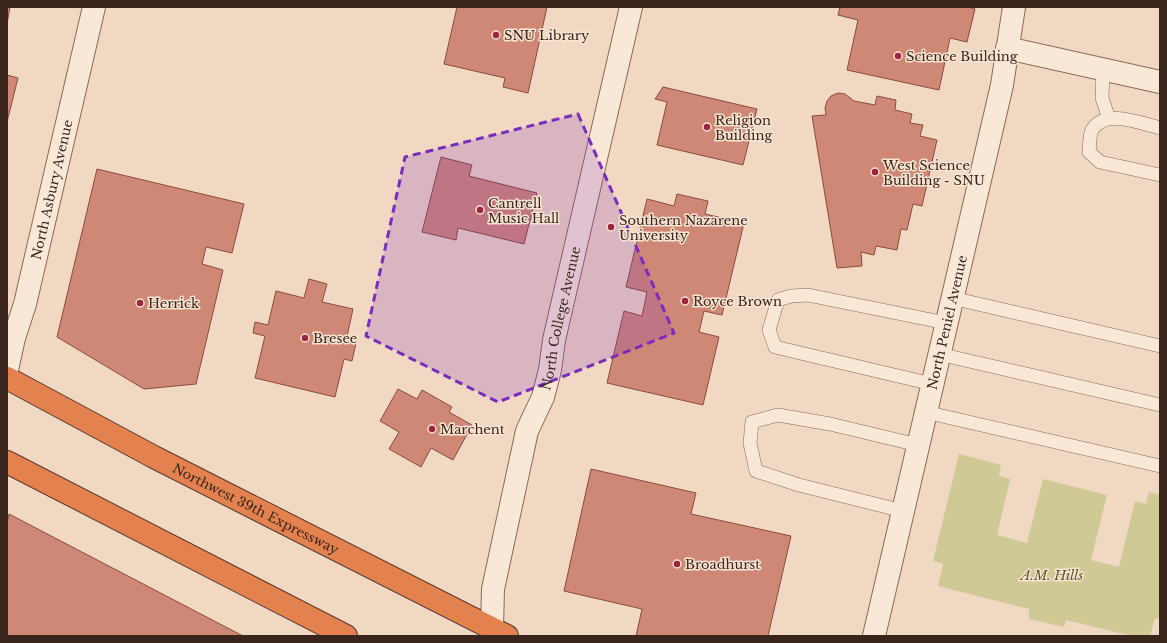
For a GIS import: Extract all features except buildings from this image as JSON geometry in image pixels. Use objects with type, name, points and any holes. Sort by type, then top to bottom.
[{"type":"highway","name":"Northwest 39th Expressway","points":[[7,378],[154,457],[500,632]]},
{"type":"highway","points":[[7,462],[346,636]]},
{"type":"street","name":"North Asbury Avenue","points":[[7,370],[14,338],[25,304],[94,7]]},
{"type":"street","name":"North College Avenue","points":[[500,632],[493,589],[527,432],[543,397],[550,370],[554,340],[631,7]]},
{"type":"street","name":"North Peniel Avenue","points":[[874,636],[1002,85],[1014,7]]},
{"type":"street","points":[[1007,48],[1103,71],[1160,82]]},
{"type":"lane","points":[[1103,71],[1102,98],[1109,119]]},
{"type":"lane","points":[[1160,128],[1125,119],[1109,119],[1100,122],[1091,131],[1089,152],[1100,162],[1160,175]]},
{"type":"lane","points":[[932,384],[776,347],[769,330],[778,300],[791,296],[808,295],[946,323]]},
{"type":"lane","points":[[952,298],[1160,346]]},
{"type":"lane","points":[[939,354],[1160,405]]},
{"type":"lane","points":[[925,412],[1160,466]]},
{"type":"lane","points":[[903,511],[799,485],[756,471],[750,443],[752,422],[778,415],[830,424],[918,445]]},
{"type":"highlighted area","points":[[578,114],[674,333],[498,402],[366,336],[405,157]]},
{"type":"green space","name":"A.M. Hills","points":[[959,454],[1001,465],[999,476],[1010,479],[997,535],[1027,543],[1043,479],[1107,495],[1091,560],[1119,567],[1135,501],[1146,504],[1149,492],[1160,495],[1160,619],[1155,618],[1150,636],[1132,636],[1066,620],[1064,627],[1029,619],[1029,609],[938,586],[943,564],[933,561]]},
{"type":"place","name":"SNU Library","points":[[496,35]]},
{"type":"place","name":"Science Building","points":[[898,56]]},
{"type":"place","name":"Religion Building","points":[[707,127]]},
{"type":"place","name":"West Science Building - SNU","points":[[875,172]]},
{"type":"place","name":"Cantrell Music Hall","points":[[480,210]]},
{"type":"place","name":"Southern Nazarene University","points":[[611,227]]},
{"type":"place","name":"Royce Brown","points":[[685,301]]},
{"type":"place","name":"Herrick","points":[[140,303]]},
{"type":"place","name":"Bresee","points":[[305,338]]},
{"type":"place","name":"Marchent","points":[[432,429]]},
{"type":"place","name":"Broadhurst","points":[[677,564]]}]
